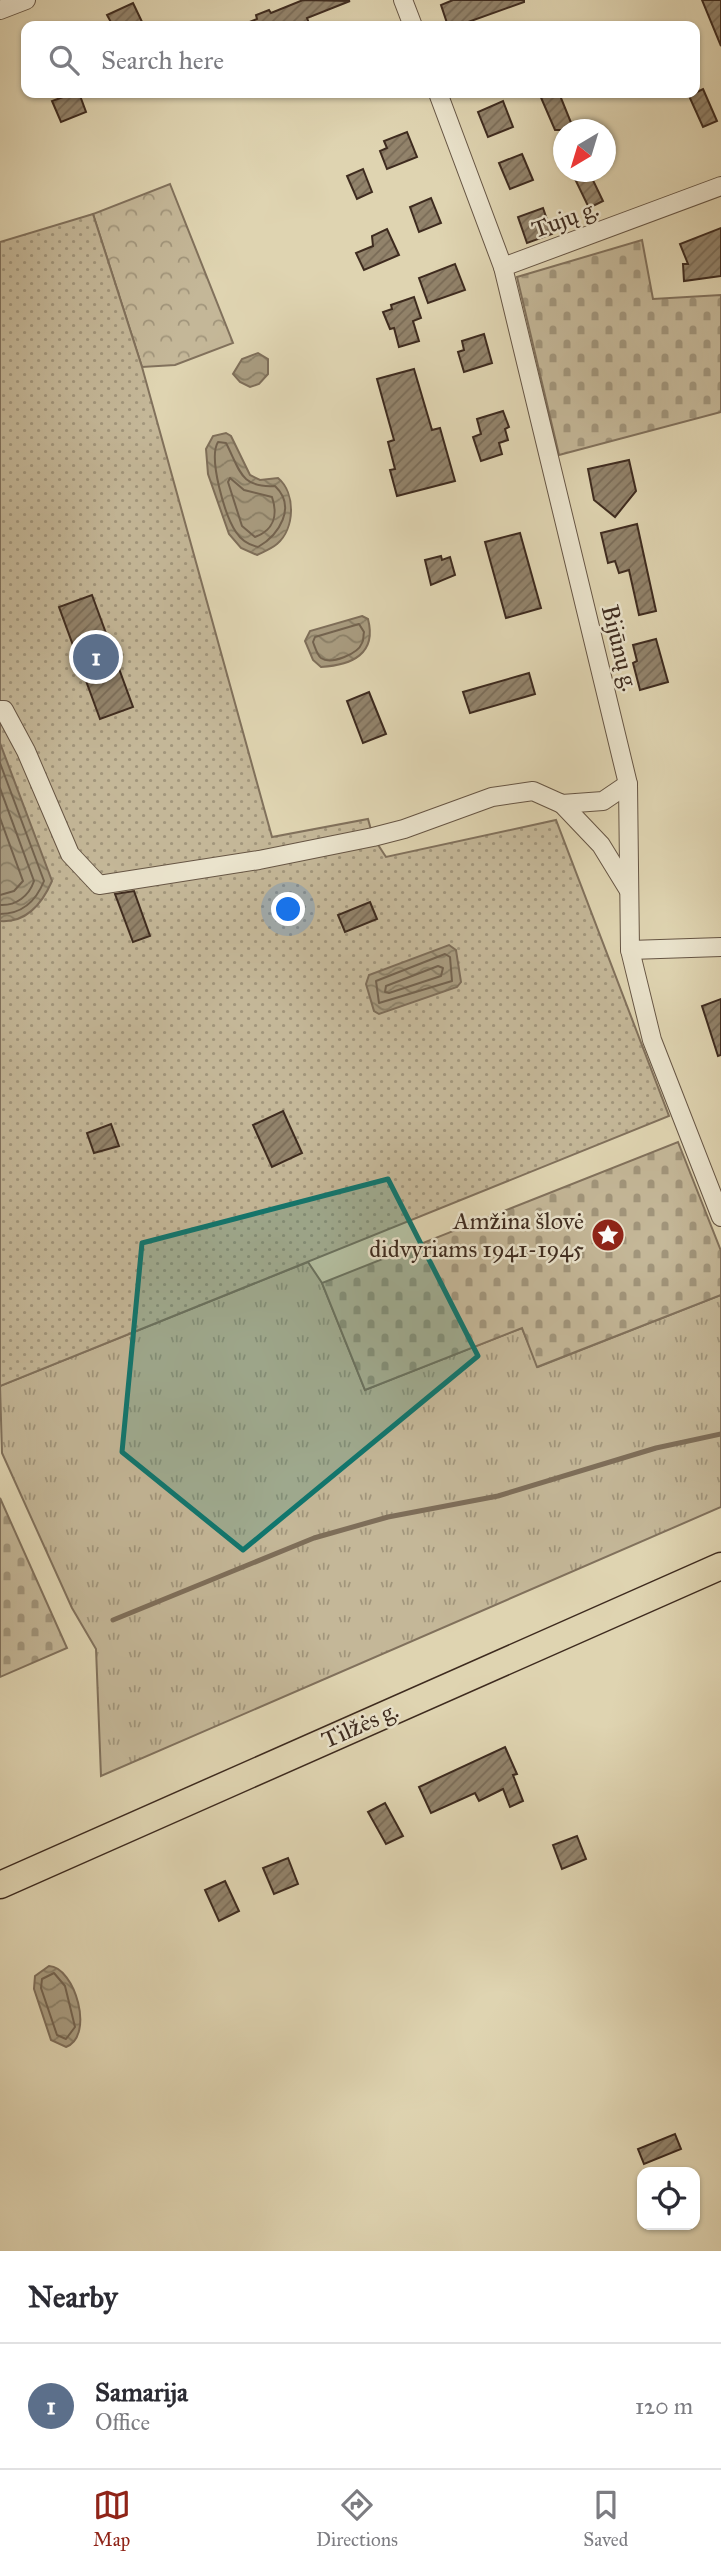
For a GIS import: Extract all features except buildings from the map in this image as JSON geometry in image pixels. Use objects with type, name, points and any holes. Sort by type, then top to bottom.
[{"type":"highway","name":"Tilžės g.","points":[[0,1885],[721,1566]]},
{"type":"street","points":[[0,10],[26,0]]},
{"type":"street","points":[[403,0],[411,21]]},
{"type":"street","name":"Bijūnų g.","points":[[440,98],[503,267],[628,785],[630,950],[652,1040],[721,1217]]},
{"type":"street","name":"Tujų g.","points":[[503,267],[721,187]]},
{"type":"street","points":[[0,710],[4,710],[26,751],[70,854],[99,885],[259,860],[373,837],[404,829],[492,797],[533,791],[562,804],[601,845],[628,889]]},
{"type":"street","points":[[562,804],[603,801],[628,785]]},
{"type":"street","points":[[630,950],[721,947]]},
{"type":"highlighted area","points":[[388,1179],[478,1356],[243,1550],[122,1452],[142,1243]]},
{"type":"green space","points":[[170,184],[233,343],[175,365],[142,367],[93,214]]},
{"type":"green space","points":[[93,214],[142,367],[272,837],[368,819],[373,837],[386,857],[556,820],[669,1116],[0,1386],[0,242]]},
{"type":"green space","points":[[642,240],[653,299],[721,295],[721,412],[559,455],[517,277]]},
{"type":"green space","points":[[678,1142],[721,1251],[721,1295],[537,1367],[522,1328],[365,1390],[322,1283]]},
{"type":"green space","points":[[308,1262],[322,1283],[365,1390],[522,1328],[538,1367],[721,1295],[721,1507],[101,1776],[96,1649],[72,1608],[2,1453],[0,1386]]},
{"type":"green space","points":[[0,1498],[67,1648],[0,1677]]},
{"type":"water","points":[[258,353],[268,359],[268,374],[259,384],[250,387],[240,382],[233,374],[242,359]]},
{"type":"water","points":[[226,433],[231,436],[250,475],[260,480],[278,478],[288,493],[290,520],[283,537],[275,546],[257,555],[241,548],[229,534],[208,474],[206,449],[213,436]]},
{"type":"water","points":[[362,616],[368,619],[370,631],[369,641],[360,655],[343,664],[332,666],[321,667],[313,660],[305,641],[310,631]]},
{"type":"water","points":[[0,743],[52,881],[32,910],[9,921],[0,921]]},
{"type":"water","points":[[449,945],[456,950],[461,982],[457,987],[379,1014],[374,1011],[366,984],[369,975]]},
{"type":"water","points":[[49,1966],[58,1969],[67,1978],[78,2003],[79,2030],[75,2040],[66,2047],[51,2040],[34,1989],[35,1976]]},
{"type":"waterway","points":[[113,1620],[314,1538],[388,1517],[498,1496],[656,1448],[721,1434]]},
{"type":"place","name":"Samarija","points":[[96,657]]},
{"type":"place","name":"Amžina šlovė didvyriams 1941-1945","points":[[608,1235]]}]
